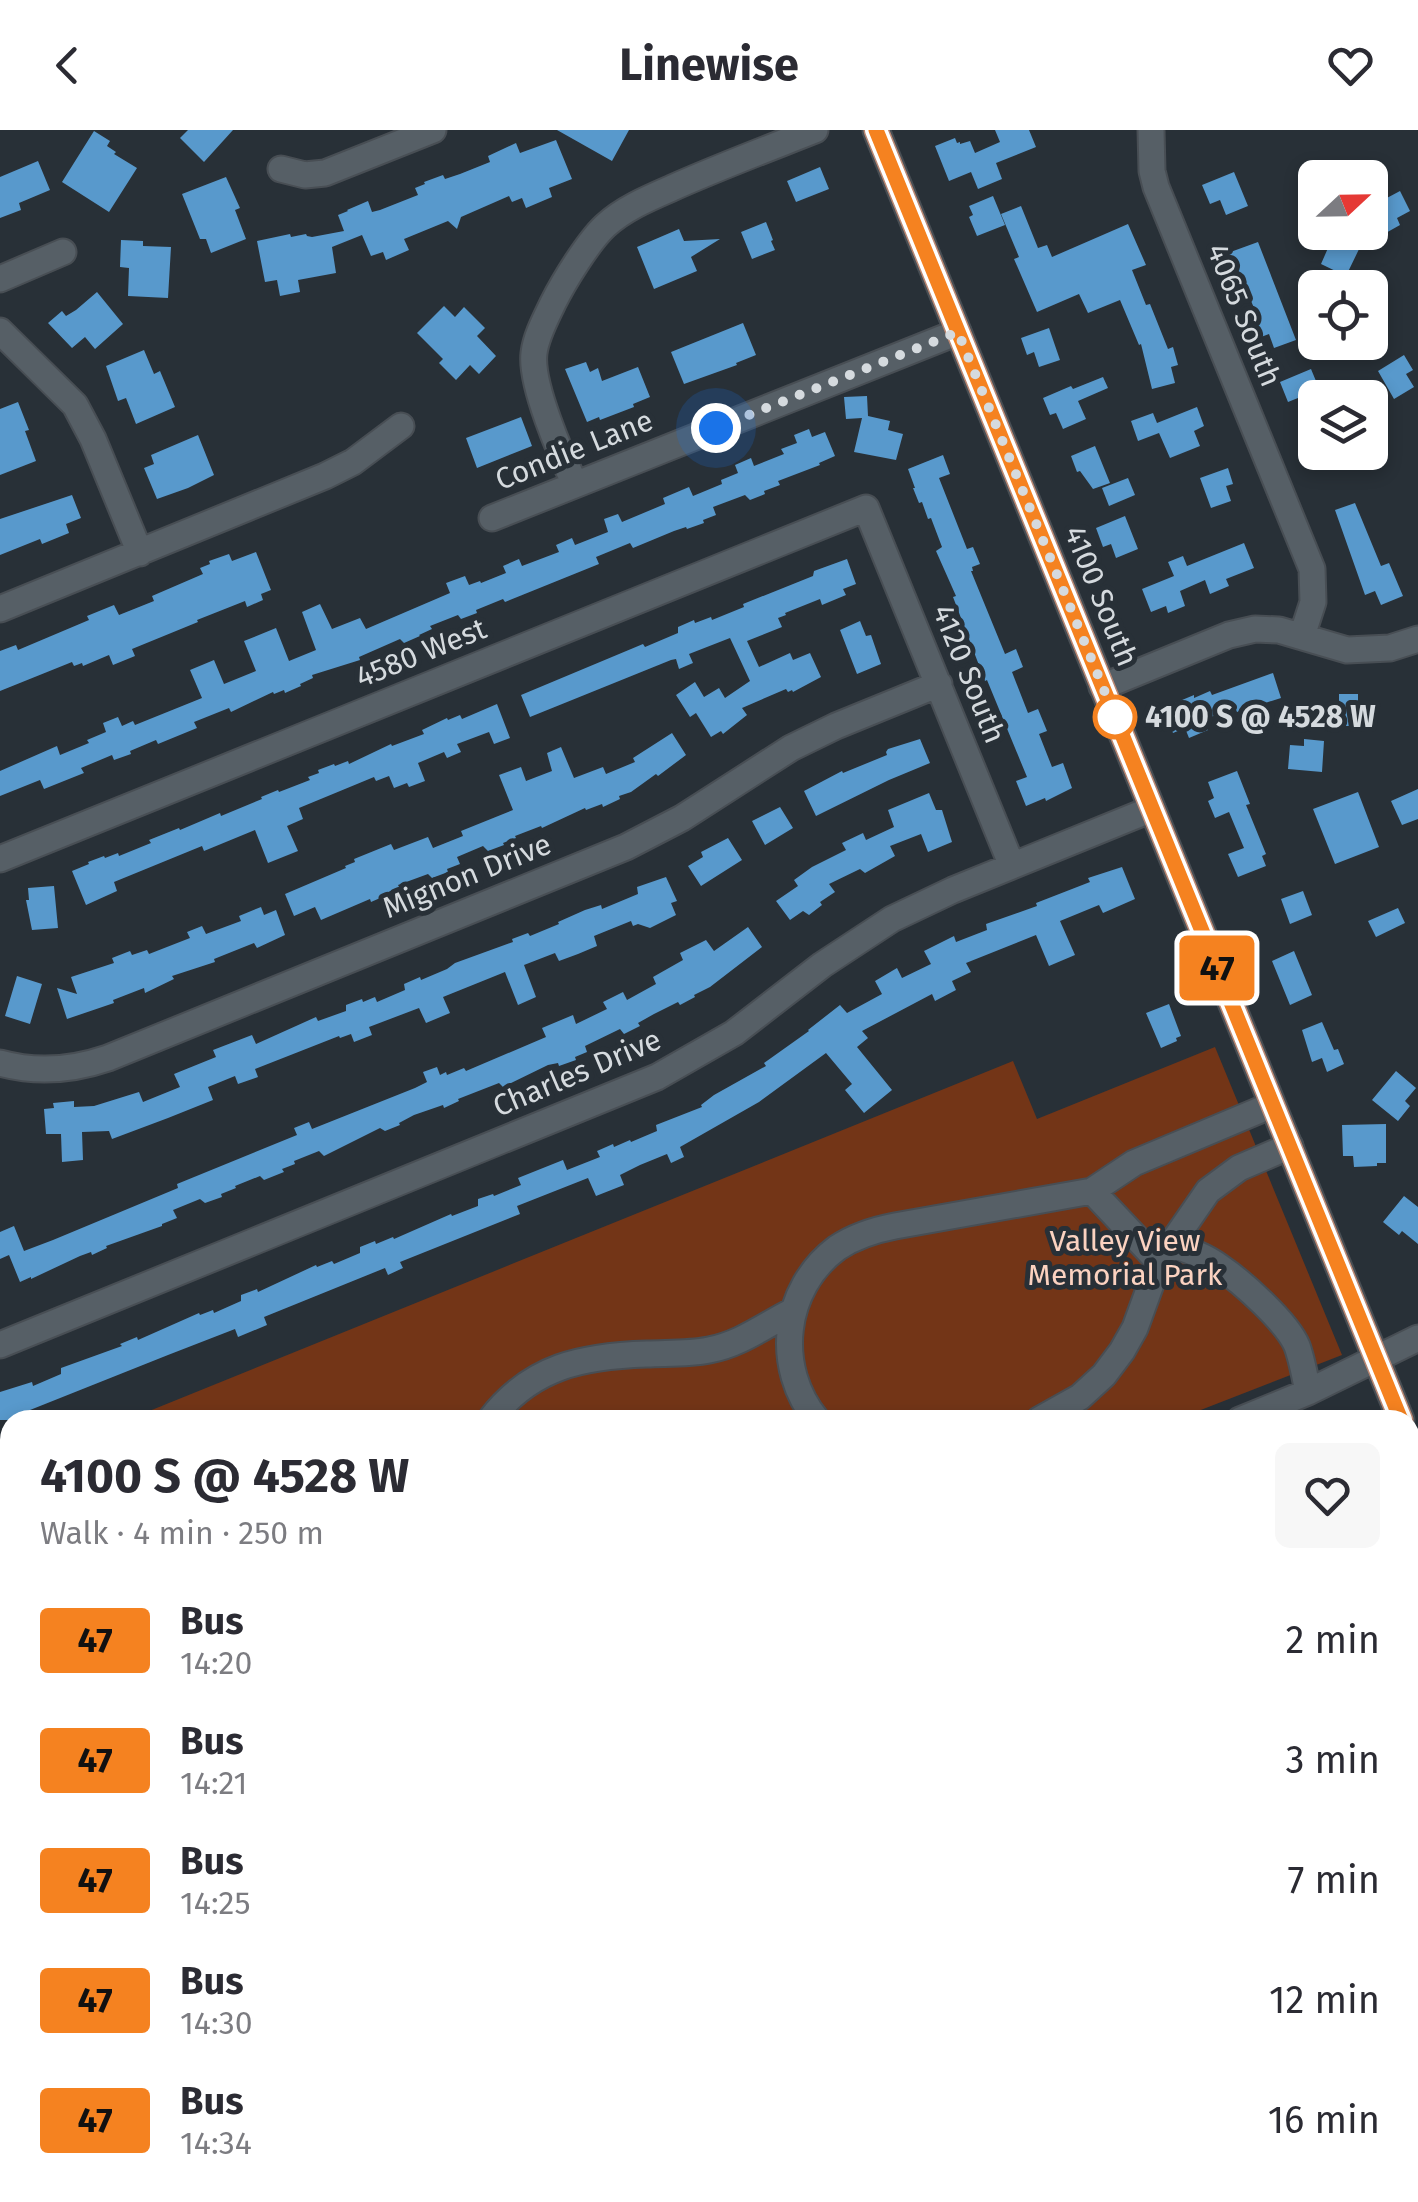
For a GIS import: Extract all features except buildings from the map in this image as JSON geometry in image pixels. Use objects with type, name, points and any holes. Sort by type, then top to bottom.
[{"type":"main road","name":"4100 South","points":[[876,130],[1397,1410]]},
{"type":"street","points":[[281,169],[305,175],[325,173],[433,130]]},
{"type":"street","points":[[575,484],[542,397],[534,353],[560,288],[604,226],[624,212],[710,170],[815,130]]},
{"type":"street","name":"4065 South","points":[[1151,130],[1153,179],[1312,570],[1312,602],[1302,636]]},
{"type":"street","points":[[0,279],[63,252]]},
{"type":"street","points":[[0,331],[75,405],[140,552]]},
{"type":"street","name":"Condie Lane","points":[[492,518],[958,332]]},
{"type":"street","points":[[0,609],[325,476],[352,462],[401,426]]},
{"type":"street","name":"4120 South","points":[[866,508],[1012,866]]},
{"type":"street","name":"4580 West","points":[[0,859],[866,508]]},
{"type":"street","points":[[1102,687],[1242,631],[1267,628],[1332,647],[1362,651],[1418,639]]},
{"type":"street","name":"Mignon Drive","points":[[0,1063],[30,1069],[65,1068],[119,1054],[626,847],[682,818],[791,748],[938,684]]},
{"type":"street","name":"Charles Drive","points":[[0,1346],[657,1077],[734,1034],[834,957],[892,919],[1152,808]]},
{"type":"street","points":[[810,1410],[794,1381],[789,1352],[793,1311],[806,1283],[826,1258],[849,1241],[894,1226],[1092,1192],[1134,1163],[1272,1105]]},
{"type":"street","points":[[1057,1410],[1080,1397],[1104,1375],[1135,1328],[1165,1253],[1200,1201],[1239,1168],[1290,1146]]},
{"type":"street","points":[[1092,1192],[1165,1253],[1198,1254],[1222,1268],[1269,1309],[1296,1344],[1308,1392]]},
{"type":"street","points":[[500,1410],[518,1391],[562,1366],[607,1355],[714,1349],[754,1334],[793,1311]]},
{"type":"street","points":[[1275,1410],[1418,1338]]},
{"type":"green space","name":"Valley View Memorial Park","points":[[1215,1047],[1342,1355],[1201,1410],[152,1410],[1013,1061],[1037,1119]]},
{"type":"bus line","name":"47","points":[[876,130],[1397,1410]]},
{"type":"place","name":"4100 S @ 4528 W","points":[[1115,717]]},
{"type":"route","points":[[716,428],[958,332],[1115,717]]}]
